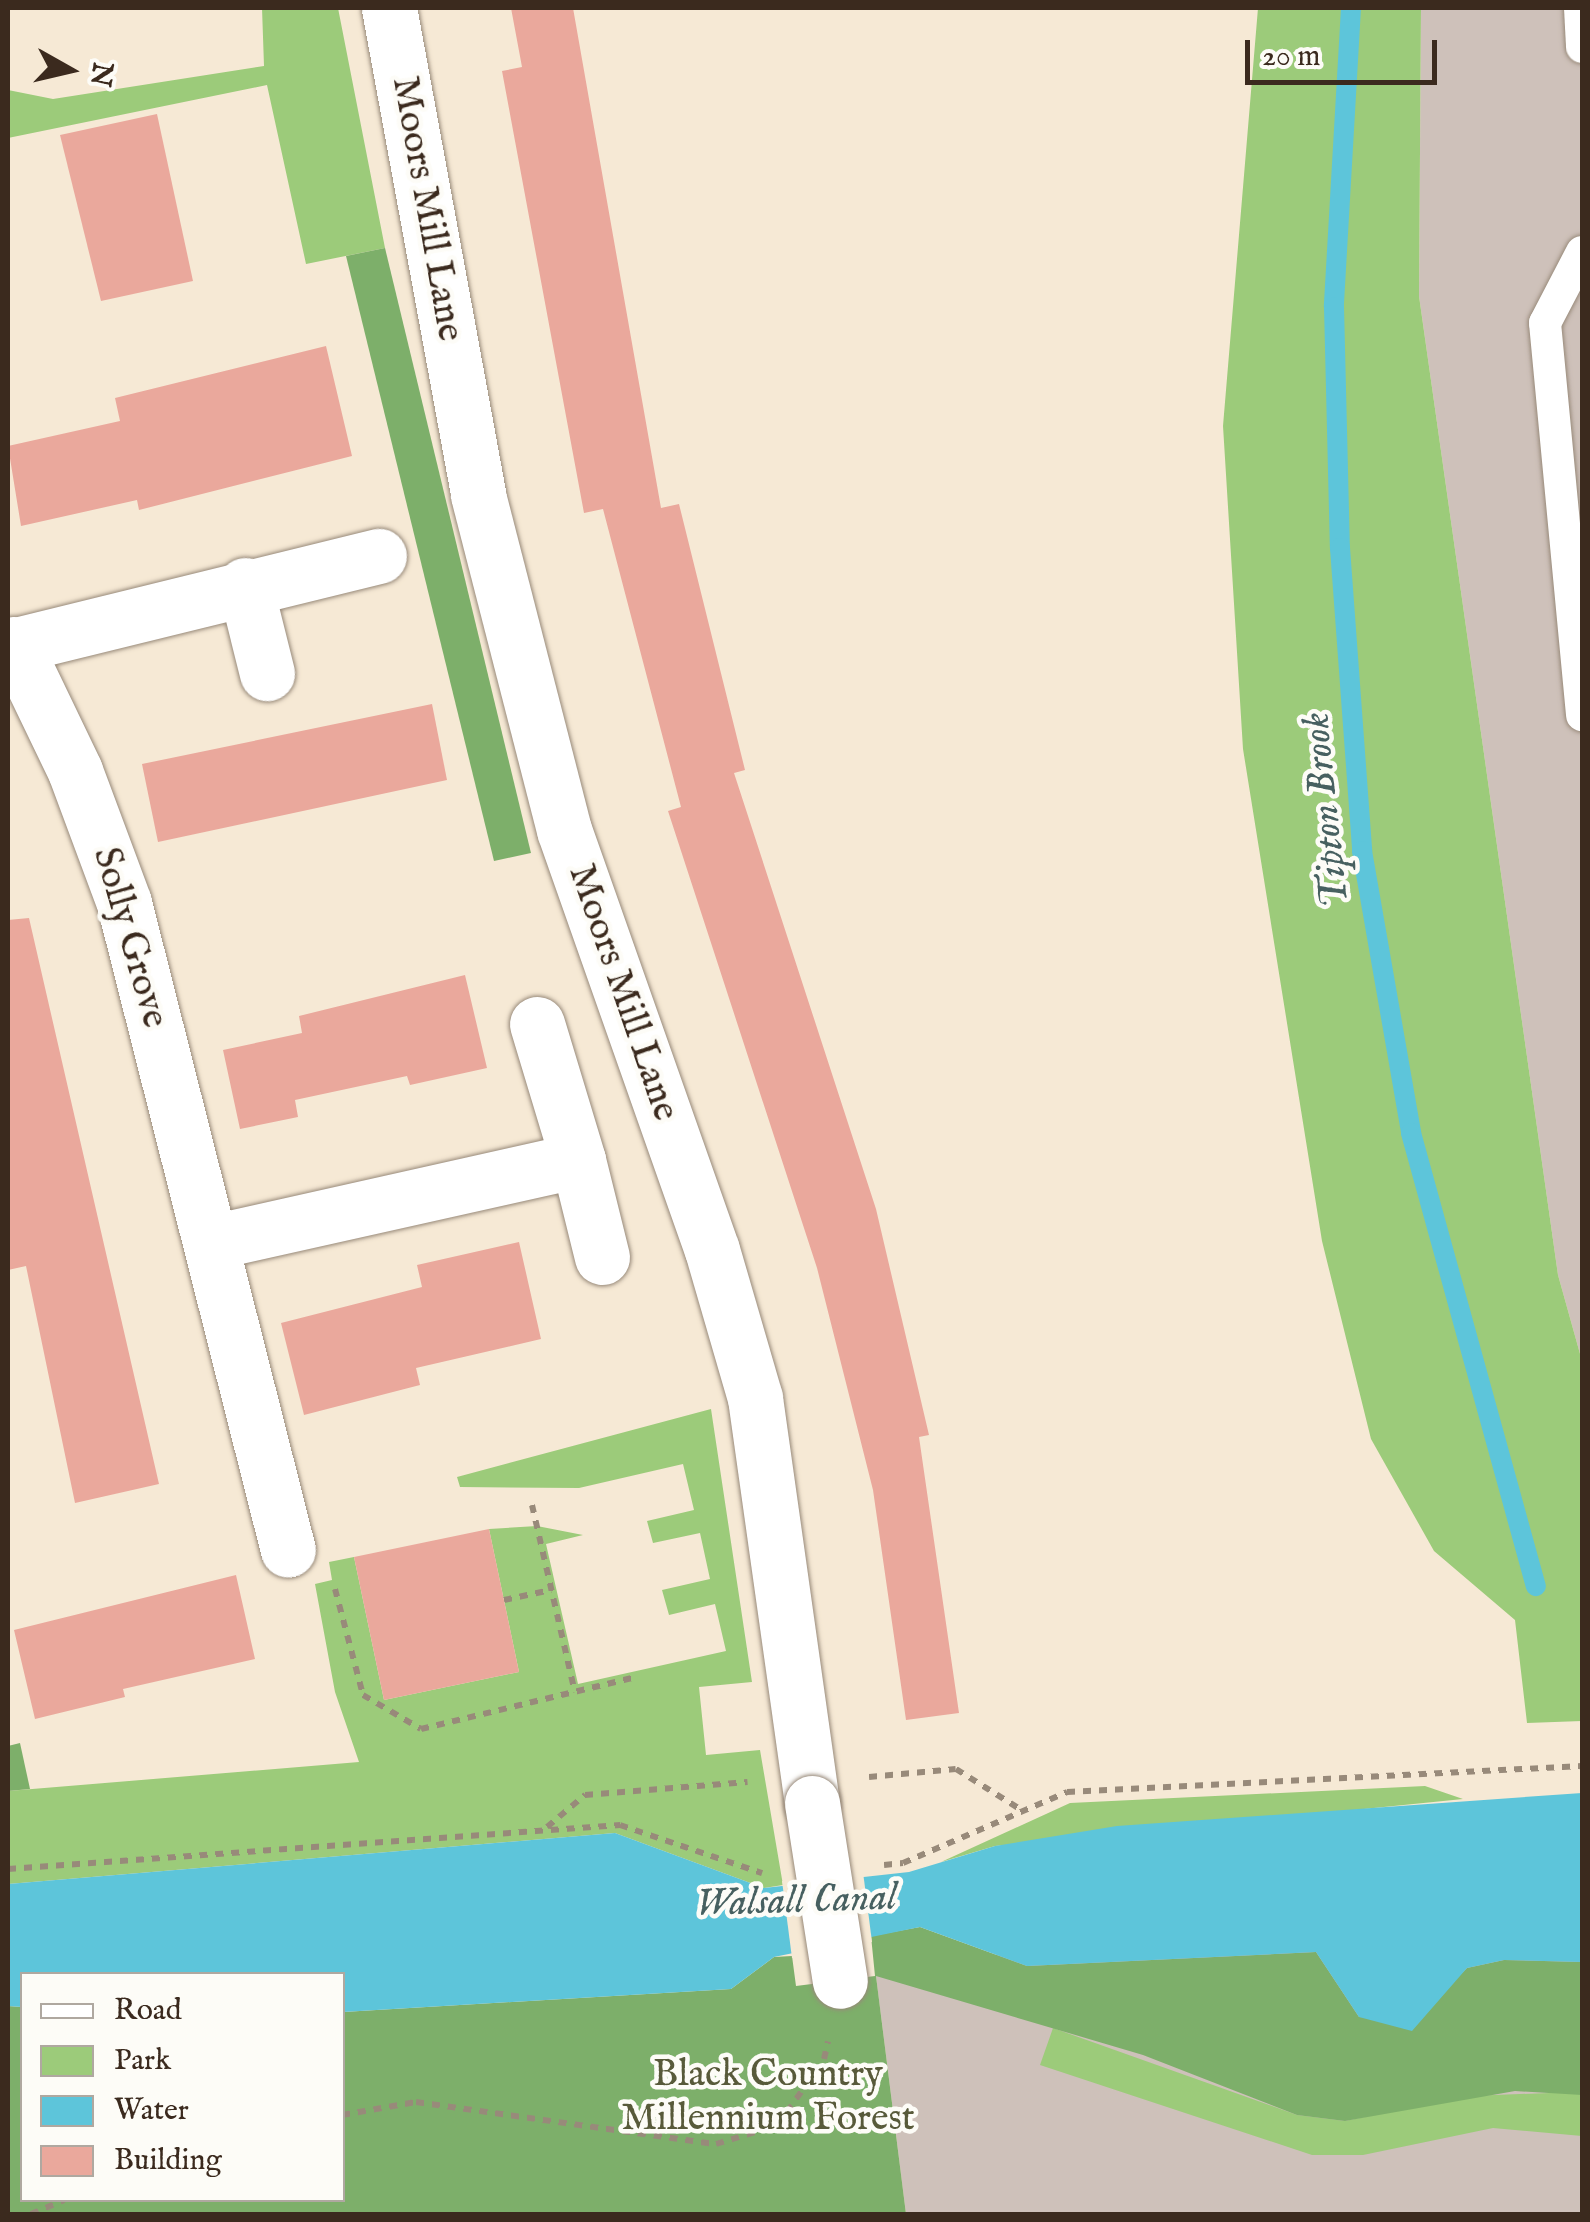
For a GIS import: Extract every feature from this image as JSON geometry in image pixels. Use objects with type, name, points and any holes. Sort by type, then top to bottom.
[{"type":"street","name":"Moors Mill Lane","points":[[390,8],[478,495],[564,830],[712,1250],[755,1398],[840,1980]]},
{"type":"street","points":[[11,646],[245,585],[380,556]]},
{"type":"street","points":[[245,585],[267,673]]},
{"type":"street","name":"Solly Grove","points":[[11,646],[75,771],[124,903],[212,1242],[252,1426],[288,1550]]},
{"type":"street","points":[[537,1024],[602,1257]]},
{"type":"street","points":[[212,1242],[578,1160]]},
{"type":"lane","points":[[1580,8],[1582,47]]},
{"type":"lane","points":[[1582,252],[1545,323],[1582,715]]},
{"type":"path","points":[[532,1505],[575,1692]]},
{"type":"path","points":[[333,1580],[363,1695],[421,1729],[632,1678]]},
{"type":"path","points":[[504,1600],[551,1590]]},
{"type":"path","points":[[546,1828],[585,1795],[709,1783],[810,1793],[956,1769],[1023,1811]]},
{"type":"path","points":[[345,2114],[416,2102],[716,2144],[778,2125],[824,2059],[840,1980]]},
{"type":"path","points":[[32,2214],[59,2202]]},
{"type":"shaded area","points":[[1421,8],[1582,8],[1582,1361],[1558,1275],[1419,296]]},
{"type":"shaded area","points":[[1582,1850],[1582,2214],[906,2214],[876,1976]]},
{"type":"green space","points":[[262,8],[338,8],[385,248],[306,264],[267,85],[8,138],[8,90],[53,99],[264,66]]},
{"type":"green space","points":[[1258,8],[1421,8],[1419,296],[1558,1275],[1582,1361],[1582,1721],[1527,1723],[1515,1620],[1434,1551],[1371,1439],[1322,1241],[1243,749],[1223,426]]},
{"type":"green space","points":[[385,248],[531,853],[494,861],[346,256]]},
{"type":"green space","points":[[711,1409],[752,1682],[699,1687],[706,1755],[760,1750],[783,1885],[764,1888],[615,1833],[8,1884],[8,1791],[359,1762],[335,1692],[315,1584],[332,1580],[329,1562],[354,1557],[384,1700],[519,1672],[489,1529],[537,1526],[583,1535],[546,1544],[578,1684],[726,1651],[715,1604],[669,1615],[662,1590],[710,1579],[700,1533],[653,1543],[647,1521],[694,1510],[683,1464],[579,1488],[460,1487],[457,1477]]},
{"type":"green space","points":[[20,1743],[30,1789],[8,1791],[8,1746]]},
{"type":"green space","points":[[1425,1786],[1463,1799],[995,1846],[941,1862],[1070,1803]]},
{"type":"green space","name":"Black Country Millennium Forest","points":[[920,1927],[1027,1966],[1316,1952],[1359,2017],[1417,2019],[1467,1968],[1504,1960],[1582,1962],[1582,2095],[1515,2091],[1345,2121],[1297,2115],[1143,2055],[876,1976],[906,2214],[8,2214],[8,2006],[20,2007],[20,2202],[345,2202],[345,2012],[731,1989],[774,1957],[792,1956],[796,1986],[875,1976],[871,1936]]},
{"type":"green space","points":[[1053,2028],[1297,2115],[1345,2121],[1469,2096],[1575,2092],[1582,2095],[1582,2136],[1493,2128],[1363,2155],[1312,2155],[1040,2065]]},
{"type":"water","name":"Walsall Canal","points":[[1582,1793],[1582,1962],[1504,1960],[1467,1968],[1412,2031],[1359,2017],[1316,1952],[1027,1966],[920,1927],[774,1957],[731,1989],[345,2012],[345,1972],[20,1972],[20,2007],[8,2006],[8,1884],[615,1833],[764,1888],[909,1872],[995,1846],[1117,1826]]},
{"type":"pier","points":[[863,1872],[872,1942],[792,1958],[782,1881]]},
{"type":"building","points":[[511,8],[573,8],[661,508],[679,504],[745,770],[734,773],[876,1209],[929,1435],[919,1437],[959,1713],[906,1720],[873,1490],[817,1268],[668,811],[681,807],[603,509],[584,513],[502,71],[522,67]]},
{"type":"building","points":[[157,114],[193,281],[101,301],[60,135]]},
{"type":"building","points":[[326,346],[352,456],[139,510],[137,500],[21,526],[8,446],[120,421],[115,398]]},
{"type":"building","points":[[432,704],[447,780],[158,842],[142,764]]},
{"type":"building","points":[[29,918],[159,1484],[75,1503],[26,1266],[8,1270],[8,920]]},
{"type":"building","points":[[465,975],[487,1068],[410,1085],[407,1076],[295,1100],[298,1117],[240,1129],[223,1050],[302,1033],[299,1016]]},
{"type":"building","points":[[519,1242],[541,1339],[416,1368],[420,1385],[304,1415],[281,1323],[422,1287],[417,1265]]},
{"type":"building","points":[[489,1529],[519,1672],[384,1700],[354,1557]]},
{"type":"building","points":[[236,1575],[255,1659],[123,1689],[125,1697],[35,1719],[14,1630]]},
{"type":"waterway","name":"Tipton Brook","points":[[1351,8],[1334,307],[1340,548],[1362,851],[1411,1133],[1536,1586]]}]
